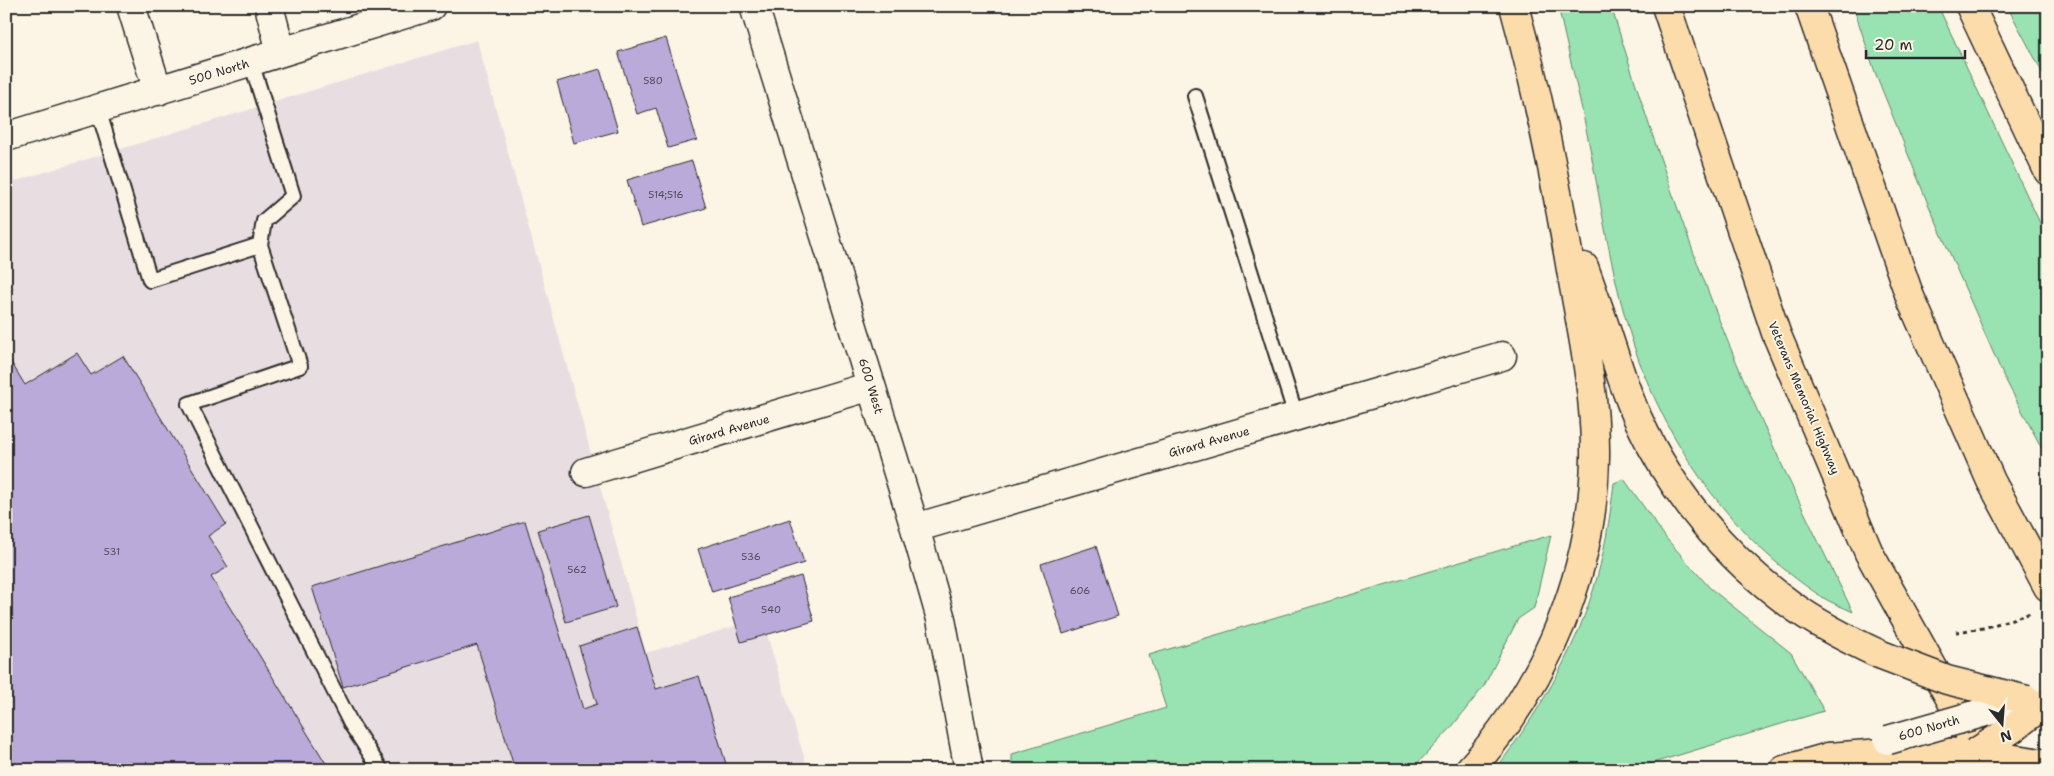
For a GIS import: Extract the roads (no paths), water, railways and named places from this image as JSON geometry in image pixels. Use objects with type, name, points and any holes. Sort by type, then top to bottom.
[{"type":"main road","points":[[1469,770],[1492,743],[1524,698],[1564,616],[1580,562],[1591,509],[1595,458],[1593,407],[1588,370],[1558,192],[1532,71],[1514,6]]},
{"type":"main road","name":"Veterans Memorial Highway","points":[[1666,6],[1776,333],[1869,553],[1982,762]]},
{"type":"main road","points":[[1809,6],[1910,297],[1991,481],[2048,586]]},
{"type":"main road","points":[[1970,6],[2048,171]]},
{"type":"main road","points":[[1558,192],[1626,392],[1639,422],[1668,474],[1704,524],[1724,546],[1784,600],[1824,626],[1872,651],[1910,667],[1970,686],[2042,701]]},
{"type":"main road","points":[[1943,770],[1982,762],[2012,729],[2042,701]]},
{"type":"main road","points":[[1784,770],[1829,757],[1891,746],[1982,762],[2048,764]]},
{"type":"street","points":[[131,6],[158,91]]},
{"type":"street","points":[[268,6],[281,52]]},
{"type":"street","name":"500 North","points":[[6,137],[431,6]]},
{"type":"street","name":"600 West","points":[[754,6],[915,528],[940,619],[969,770]]},
{"type":"street","name":"Girard Avenue","points":[[915,528],[1502,356]]},
{"type":"street","name":"Girard Avenue","points":[[586,472],[787,413],[871,386]]},
{"type":"street","name":"600 North","points":[[1891,746],[2042,701]]},
{"type":"lane","points":[[251,62],[293,196],[264,221],[260,245],[300,366],[189,404],[351,724],[381,770]]},
{"type":"lane","points":[[1195,96],[1296,416]]},
{"type":"lane","points":[[98,109],[150,280],[260,245]]}]
